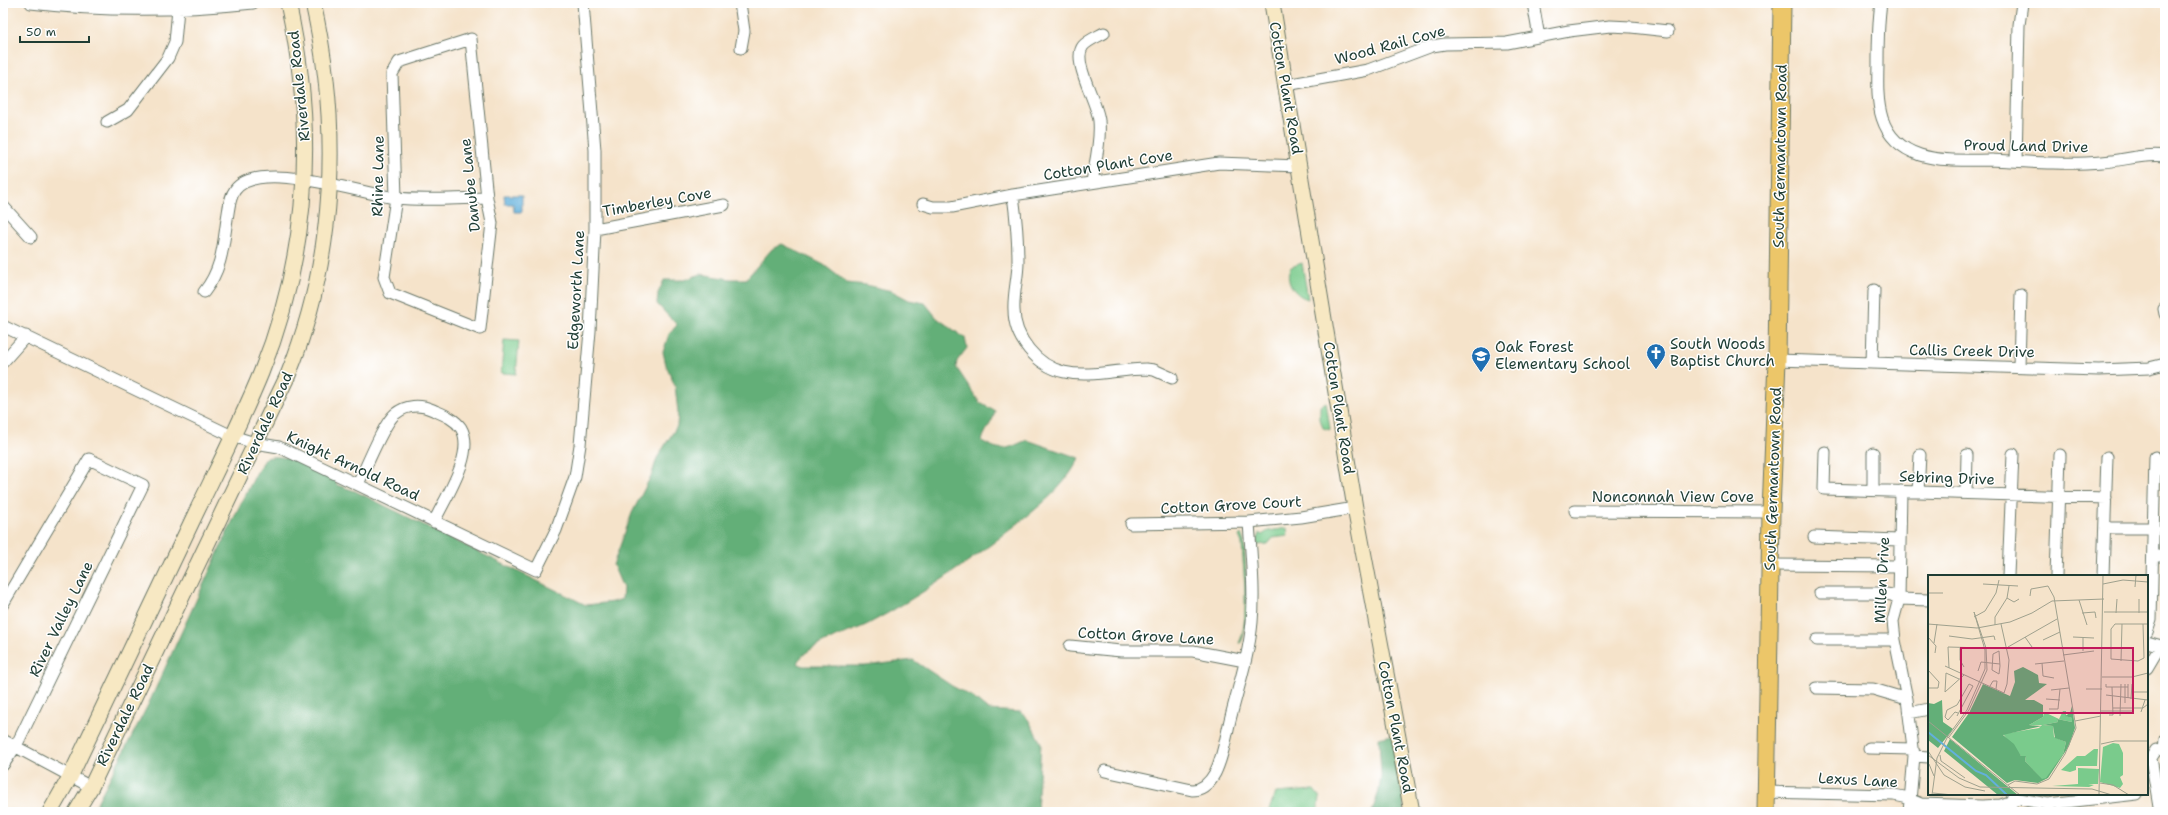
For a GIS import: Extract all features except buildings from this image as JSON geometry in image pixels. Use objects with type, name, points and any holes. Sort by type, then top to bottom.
[{"type":"main road","name":"South Germantown Road","points":[[1766,812],[1771,512],[1777,360],[1782,3]]},
{"type":"street","points":[[31,3],[108,9],[178,9],[253,3]]},
{"type":"street","name":"Riverdale Road","points":[[50,812],[70,777],[261,374],[287,295],[300,234],[305,180],[306,148],[304,108],[299,62],[288,3]]},
{"type":"street","name":"Riverdale Road","points":[[76,812],[91,787],[256,443],[288,375],[306,328],[324,242],[330,184],[331,141],[329,91],[314,3]]},
{"type":"street","name":"Edgeworth Lane","points":[[536,570],[563,512],[579,459],[593,292],[595,229],[594,127],[583,3]]},
{"type":"street","points":[[740,3],[744,31],[741,48]]},
{"type":"street","name":"Cotton Plant Road","points":[[1272,3],[1355,508],[1412,812]]},
{"type":"street","points":[[1533,3],[1539,37]]},
{"type":"street","name":"Proud Land Drive","points":[[1881,3],[1878,94],[1883,122],[1892,137],[1908,150],[1933,158],[2016,161],[2102,162],[2149,155],[2165,156]]},
{"type":"street","points":[[2016,161],[2018,32],[2022,3]]},
{"type":"street","points":[[107,122],[128,110],[168,58],[175,42],[178,9]]},
{"type":"street","name":"Wood Rail Cove","points":[[1286,85],[1368,70],[1432,46],[1446,44],[1507,43],[1610,26],[1668,32]]},
{"type":"street","points":[[1092,182],[1100,123],[1096,104],[1081,69],[1079,58],[1084,45],[1104,33]]},
{"type":"street","name":"Rhine Lane","points":[[471,39],[398,62],[392,74],[396,198],[384,277],[390,293],[480,329]]},
{"type":"street","name":"Danube Lane","points":[[471,39],[487,198],[492,223],[480,329]]},
{"type":"street","name":"Cotton Plant Cove","points":[[923,204],[933,207],[952,207],[1013,195],[1219,163],[1299,166]]},
{"type":"street","points":[[204,292],[218,272],[229,207],[235,190],[241,183],[262,176],[330,184],[396,198],[487,198]]},
{"type":"street","points":[[1013,195],[1018,249],[1014,311],[1016,325],[1028,348],[1037,359],[1050,368],[1064,372],[1080,373],[1146,369],[1154,370],[1172,378]]},
{"type":"street","name":"Timberley Cove","points":[[595,229],[724,205]]},
{"type":"street","points":[[3,206],[31,237]]},
{"type":"street","points":[[1872,363],[1874,290]]},
{"type":"street","points":[[2019,366],[2021,295]]},
{"type":"street","name":"Knight Arnold Road","points":[[3,326],[232,436],[256,443],[279,447],[536,570]]},
{"type":"street","points":[[3,362],[26,336]]},
{"type":"street","name":"Callis Creek Drive","points":[[1777,360],[2127,370],[2149,368],[2165,364]]},
{"type":"street","points":[[358,484],[388,423],[394,415],[409,406],[418,406],[447,416],[460,427],[465,448],[461,466],[434,522]]},
{"type":"street","name":"Sebring Drive","points":[[1825,452],[1824,489],[2106,498]]},
{"type":"street","points":[[1873,453],[1873,490]]},
{"type":"street","points":[[2008,575],[2013,454]]},
{"type":"street","points":[[1918,492],[1920,455]]},
{"type":"street","points":[[1966,494],[1967,455]]},
{"type":"street","points":[[2056,575],[2060,455]]},
{"type":"street","points":[[2103,575],[2107,457]]},
{"type":"street","points":[[2148,629],[2151,620],[2155,457]]},
{"type":"street","name":"River Valley Lane","points":[[3,604],[89,459],[143,485],[16,746],[3,765]]},
{"type":"street","name":"Millen Drive","points":[[1901,491],[1899,599],[1893,616],[1895,640],[1907,698],[1914,753],[1909,812]]},
{"type":"street","name":"Cotton Grove Court","points":[[1131,524],[1249,522],[1301,517],[1355,508]]},
{"type":"street","name":"Nonconnah View Cove","points":[[1575,511],[1771,512]]},
{"type":"street","points":[[1105,770],[1185,790],[1199,789],[1206,784],[1218,765],[1251,628],[1253,606],[1249,522]]},
{"type":"street","points":[[2105,528],[2154,528]]},
{"type":"street","points":[[1814,537],[1899,540]]},
{"type":"street","points":[[2153,556],[2165,556]]},
{"type":"street","points":[[1770,565],[1899,566]]},
{"type":"street","points":[[1820,592],[1880,593],[1892,595],[1899,599],[1928,600]]},
{"type":"street","points":[[1817,640],[1895,640]]},
{"type":"street","points":[[2148,642],[2162,646],[2148,667]]},
{"type":"street","name":"Cotton Grove Lane","points":[[1070,646],[1132,652],[1193,651],[1244,661]]},
{"type":"street","points":[[1816,688],[1873,689],[1907,698]]},
{"type":"street","points":[[1909,713],[1928,709]]},
{"type":"street","points":[[2160,812],[2152,792],[2151,758],[2158,751],[2165,739]]},
{"type":"street","points":[[3,740],[91,787]]},
{"type":"street","points":[[1869,748],[1914,753],[1928,757]]},
{"type":"street","name":"Lexus Lane","points":[[1767,792],[1894,795],[1921,804],[1959,806],[1997,805],[2012,797],[2048,804],[2128,795]]},
{"type":"street","points":[[2010,812],[2012,797]]},
{"type":"green space","points":[[782,244],[824,265],[847,283],[866,285],[892,291],[909,300],[925,303],[937,318],[965,338],[967,348],[957,361],[956,367],[980,403],[995,411],[993,419],[982,441],[995,447],[1004,448],[1014,446],[1027,440],[1079,458],[1066,479],[1040,506],[977,555],[925,591],[889,613],[862,627],[810,650],[802,656],[797,663],[803,666],[865,666],[913,660],[952,686],[971,696],[988,710],[1021,712],[1028,719],[1041,743],[1037,812],[92,812],[148,705],[238,509],[258,470],[266,458],[284,457],[302,463],[335,480],[337,485],[355,491],[586,605],[613,602],[622,599],[623,588],[613,565],[632,513],[652,474],[657,458],[677,426],[678,412],[675,386],[666,365],[663,352],[669,334],[677,325],[657,304],[658,293],[664,280],[684,280],[701,274],[730,279],[746,279],[772,249]]},
{"type":"green space","points":[[1302,263],[1308,299],[1299,295],[1295,291],[1289,282],[1288,277],[1291,267]]},
{"type":"green space","points":[[504,340],[519,341],[516,374],[501,373]]},
{"type":"green space","points":[[1326,402],[1330,430],[1323,428],[1320,419],[1320,406]]},
{"type":"green space","points":[[1287,528],[1288,536],[1273,538],[1268,544],[1257,545],[1259,533],[1262,535],[1268,531]]},
{"type":"green space","points":[[1241,534],[1244,542],[1247,610],[1244,635],[1240,644],[1245,609],[1242,543],[1239,536]]},
{"type":"green space","points":[[1392,735],[1405,812],[1372,812],[1379,791],[1381,775],[1379,738]]},
{"type":"green space","points":[[1314,790],[1320,798],[1318,812],[1268,812],[1276,793]]},
{"type":"water","points":[[504,195],[522,195],[522,212],[514,212],[513,204],[505,204]]},
{"type":"place","name":"South Woods Baptist Church","points":[[1656,370]]},
{"type":"place","name":"Oak Forest Elementary School","points":[[1481,373]]}]
